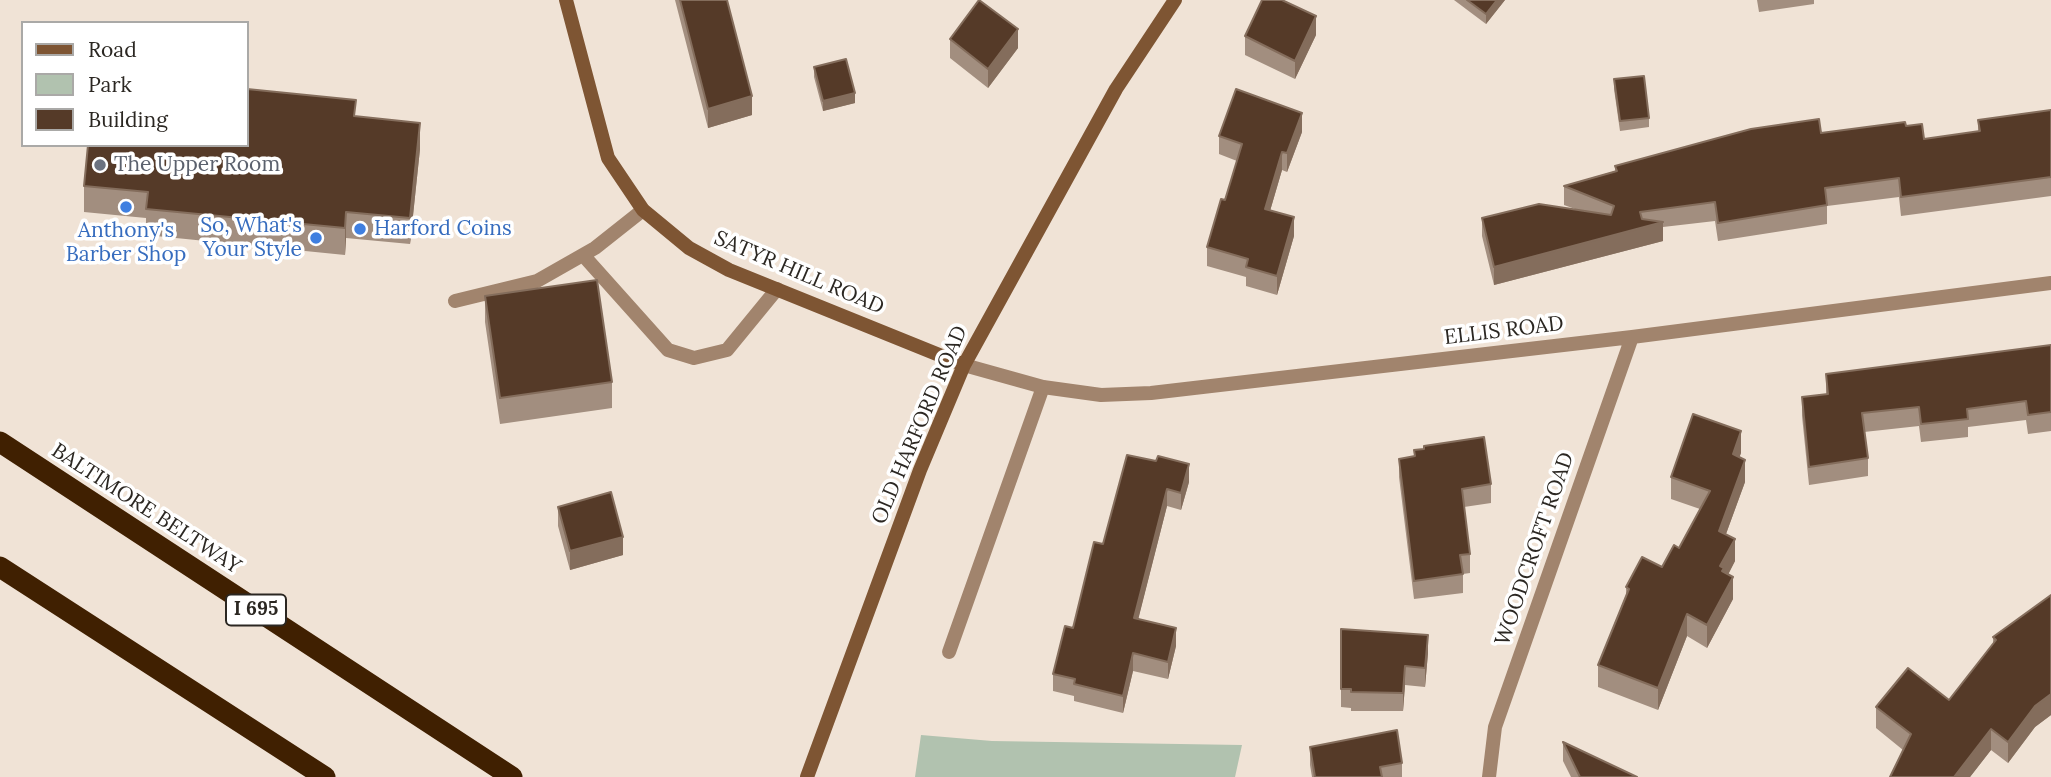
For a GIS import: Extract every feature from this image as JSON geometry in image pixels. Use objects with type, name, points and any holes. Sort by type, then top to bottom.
[{"type":"highway","name":"BALTIMORE BELTWAY","points":[[0,442],[512,777]]},
{"type":"highway","points":[[0,567],[324,777]]},
{"type":"street","name":"SATYR HILL ROAD","points":[[566,0],[608,159],[643,210],[689,248],[729,270],[964,365]]},
{"type":"street","name":"OLD HARFORD ROAD","points":[[807,777],[920,470],[964,365],[1116,89],[1175,0]]},
{"type":"street","points":[[455,301],[537,281],[583,255],[643,210]]},
{"type":"street","points":[[583,255],[668,350],[694,358],[727,350],[777,289]]},
{"type":"street","name":"ELLIS ROAD","points":[[964,365],[1043,387],[1101,395],[1151,393],[1632,337],[2051,283]]},
{"type":"street","name":"WOODCROFT ROAD","points":[[1489,777],[1495,727],[1632,337]]},
{"type":"street","points":[[949,652],[1043,387]]},
{"type":"green space","points":[[921,735],[992,741],[1242,745],[1235,777],[915,777]]},
{"type":"building","points":[[680,0],[727,0],[752,96],[708,109]]},
{"type":"building","points":[[979,0],[1018,29],[988,69],[950,39]]},
{"type":"building","points":[[1262,0],[1282,0],[1316,16],[1295,61],[1245,36]]},
{"type":"building","points":[[1467,0],[1497,0],[1486,14]]},
{"type":"building","points":[[846,59],[855,93],[823,101],[814,67]]},
{"type":"building","points":[[1644,76],[1649,118],[1620,121],[1614,79]]},
{"type":"building","points":[[248,89],[356,100],[354,116],[420,123],[410,218],[346,212],[345,228],[146,209],[148,192],[84,186],[88,147],[248,147]]},
{"type":"building","points":[[1236,89],[1302,113],[1287,153],[1282,152],[1265,209],[1294,217],[1277,276],[1246,267],[1248,259],[1207,247],[1221,199],[1225,200],[1242,144],[1219,136]]},
{"type":"building","points":[[2051,110],[2051,177],[1901,197],[1899,178],[1825,188],[1827,205],[1718,223],[1715,202],[1640,212],[1642,219],[1663,222],[1494,267],[1482,218],[1539,204],[1611,215],[1614,206],[1564,186],[1617,171],[1615,166],[1751,129],[1819,119],[1821,133],[1905,122],[1906,126],[1922,124],[1924,139],[1980,131],[1978,120]]},
{"type":"building","points":[[597,280],[612,382],[500,398],[485,296]]},
{"type":"building","points":[[2051,345],[2051,412],[2028,415],[2026,401],[1967,409],[1968,419],[1921,424],[1919,407],[1862,413],[1868,458],[1809,467],[1802,397],[1828,394],[1826,374]]},
{"type":"building","points":[[1693,414],[1741,431],[1733,454],[1745,460],[1719,531],[1735,539],[1720,566],[1724,568],[1722,571],[1733,577],[1707,625],[1687,614],[1658,688],[1598,665],[1629,589],[1626,587],[1642,557],[1662,567],[1674,545],[1679,548],[1710,491],[1671,477]]},
{"type":"building","points":[[1484,437],[1491,484],[1462,489],[1470,554],[1460,555],[1463,574],[1414,581],[1399,459],[1415,456],[1414,450],[1424,449],[1424,446]]},
{"type":"building","points":[[1127,455],[1156,461],[1158,456],[1189,464],[1181,493],[1167,489],[1134,618],[1176,628],[1168,662],[1133,653],[1123,696],[1074,684],[1075,679],[1053,674],[1065,626],[1073,628],[1094,542],[1103,544]]},
{"type":"building","points":[[611,492],[623,537],[570,551],[558,507]]},
{"type":"building","points":[[2051,595],[2051,694],[2035,706],[2008,742],[1991,729],[1954,777],[1890,777],[1911,734],[1876,707],[1908,668],[1949,700],[1996,640],[1993,637]]},
{"type":"building","points":[[1341,629],[1428,635],[1425,668],[1405,666],[1403,693],[1351,692],[1351,689],[1341,689]]},
{"type":"building","points":[[1397,730],[1402,763],[1380,767],[1382,777],[1315,777],[1310,747]]},
{"type":"building","points":[[1563,742],[1637,777],[1580,777]]},
{"type":"place","name":"The Upper Room","points":[[100,165]]},
{"type":"place","name":"Anthony's Barber Shop","points":[[126,207]]},
{"type":"place","name":"Harford Coins","points":[[360,229]]},
{"type":"place","name":"So, What's Your Style","points":[[316,238]]}]
